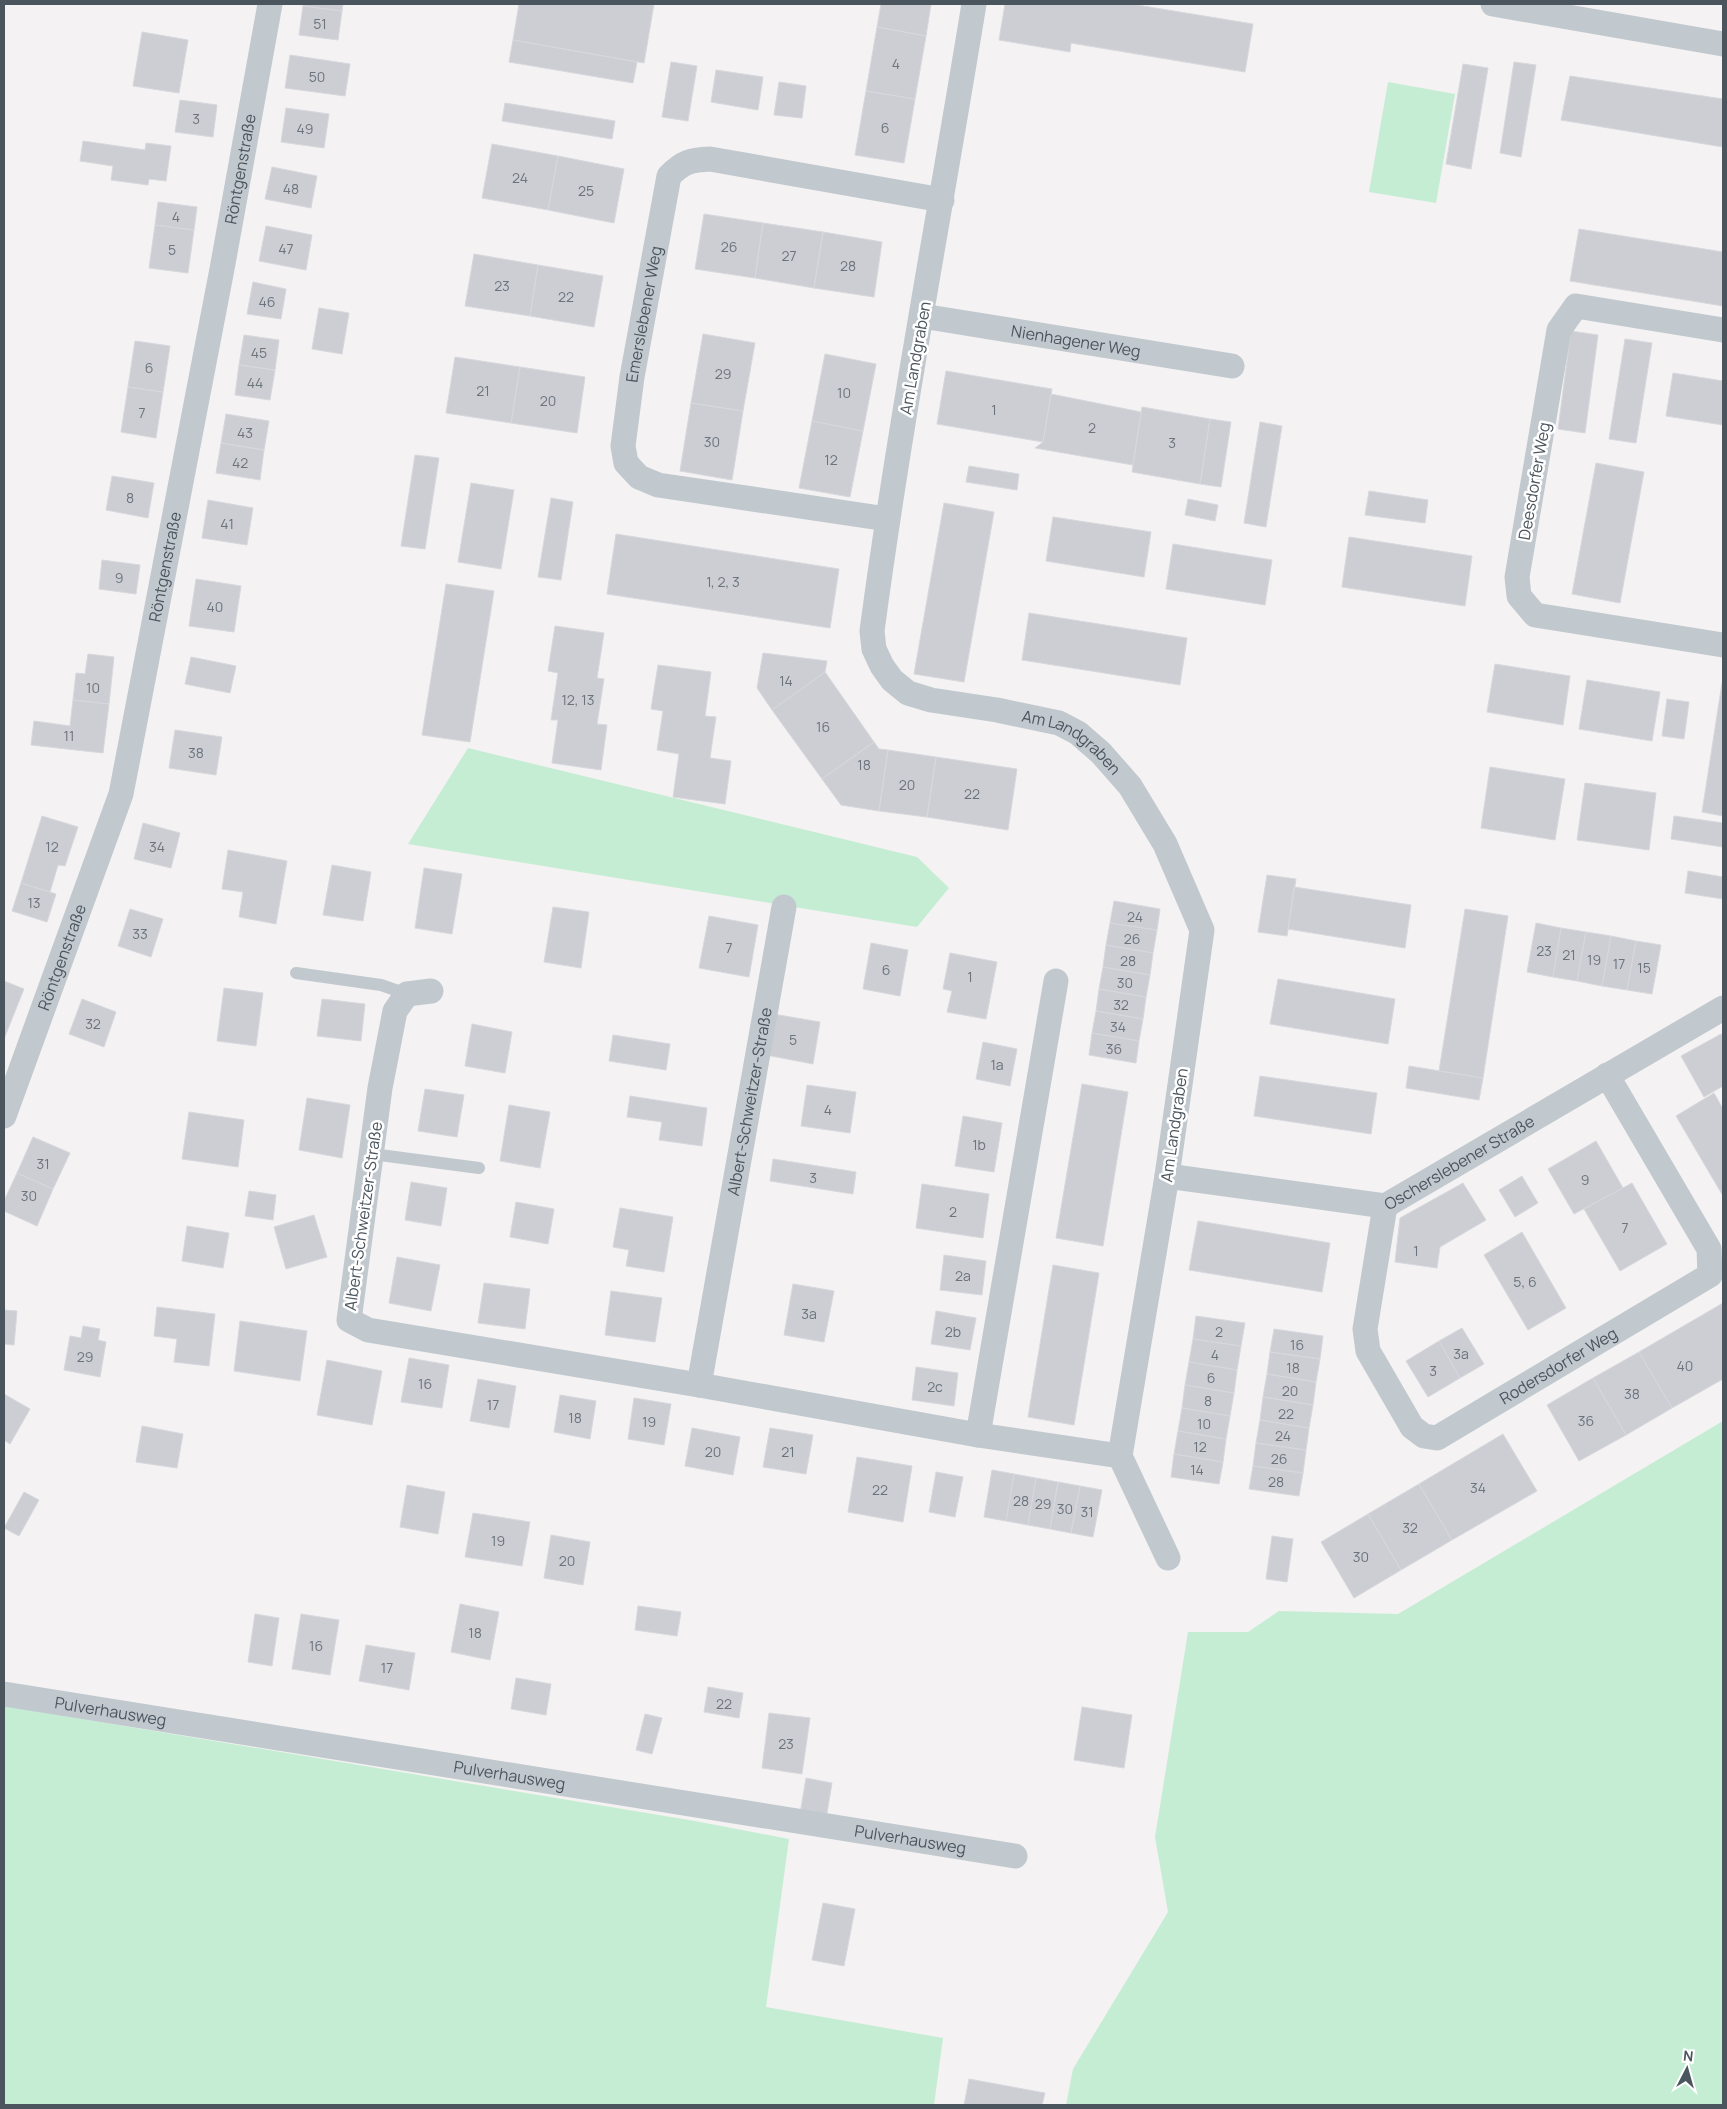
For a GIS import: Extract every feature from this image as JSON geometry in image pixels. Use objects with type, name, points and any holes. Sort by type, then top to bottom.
[{"type":"street","name":"Röntgenstraße","points":[[4,1116],[121,794],[222,269],[270,4]]},
{"type":"street","name":"Am Landgraben","points":[[974,4],[887,519],[872,631],[874,649],[882,666],[892,680],[908,693],[931,700],[1036,717],[1059,723],[1078,733],[1101,753],[1130,786],[1165,844],[1202,930],[1167,1176],[1120,1456]]},
{"type":"street","points":[[1493,4],[1723,44]]},
{"type":"street","name":"Emerslebener Weg","points":[[887,519],[658,485],[640,477],[626,463],[622,446],[632,377],[669,176],[678,167],[692,160],[710,159],[942,200]]},
{"type":"street","name":"Deesdorfer Weg","points":[[1723,330],[1576,306],[1559,330],[1517,577],[1520,596],[1535,615],[1723,645]]},
{"type":"street","name":"Nienhagener Weg","points":[[922,316],[1232,366]]},
{"type":"street","name":"Albert-Schweitzer-Straße","points":[[699,1385],[784,907]]},
{"type":"street","points":[[978,1435],[1056,982]]},
{"type":"street","name":"Albert-Schweitzer-Straße","points":[[419,992],[395,1011],[380,1088],[349,1320],[368,1330],[699,1385],[978,1435],[1120,1456]]},
{"type":"street","name":"Oscherslebener Straße","points":[[1167,1176],[1385,1206],[1723,1008]]},
{"type":"street","name":"Rodersdorfer Weg","points":[[1385,1206],[1365,1329],[1368,1352],[1412,1428],[1424,1436],[1438,1438],[1717,1271],[1709,1249],[1607,1075]]},
{"type":"street","points":[[1120,1456],[1168,1558]]},
{"type":"street","name":"Pulverhausweg","points":[[4,1694],[1015,1856]]},
{"type":"lane","points":[[296,973],[419,992]]},
{"type":"lane","points":[[372,1154],[479,1168]]},
{"type":"green space","points":[[1388,82],[1455,94],[1436,203],[1369,192]]},
{"type":"green space","points":[[468,748],[917,857],[949,888],[917,927],[408,844]]},
{"type":"green space","points":[[1723,1421],[1723,2105],[1066,2105],[1073,2069],[1168,1912],[1155,1837],[1188,1632],[1248,1632],[1279,1611],[1398,1614]]},
{"type":"green space","points":[[4,1706],[695,1821],[789,1839],[766,2007],[943,2038],[934,2105],[4,2105]]},
{"type":"building","points":[[303,4],[343,4],[342,11],[303,6]]},
{"type":"building","points":[[519,4],[654,4],[644,63],[513,40]]},
{"type":"building","points":[[881,4],[931,4],[926,36],[877,27]]},
{"type":"building","points":[[1005,4],[1131,4],[1253,24],[1245,72],[1071,43],[1070,52],[999,40]]},
{"type":"building","points":[[303,6],[342,11],[338,40],[299,35]]},
{"type":"building","points":[[877,27],[926,36],[915,99],[866,91]]},
{"type":"building","points":[[142,32],[188,40],[179,93],[133,86]]},
{"type":"building","points":[[513,40],[637,62],[633,83],[509,62]]},
{"type":"building","points":[[290,55],[350,64],[345,96],[285,88]]},
{"type":"building","points":[[671,62],[697,66],[688,121],[662,117]]},
{"type":"building","points":[[1514,62],[1536,65],[1521,157],[1500,153]]},
{"type":"building","points":[[1463,64],[1488,68],[1471,169],[1446,164]]},
{"type":"building","points":[[716,70],[763,77],[758,110],[711,102]]},
{"type":"building","points":[[1570,76],[1723,99],[1723,147],[1561,120]]},
{"type":"building","points":[[779,82],[806,86],[802,118],[774,115]]},
{"type":"building","points":[[866,91],[915,99],[904,163],[855,155]]},
{"type":"building","points":[[180,100],[217,105],[213,137],[175,132]]},
{"type":"building","points":[[505,103],[615,121],[612,139],[502,121]]},
{"type":"building","points":[[286,108],[329,114],[324,148],[281,142]]},
{"type":"building","points":[[83,141],[145,150],[146,143],[171,146],[166,181],[149,179],[148,185],[111,180],[113,166],[80,161]]},
{"type":"building","points":[[492,144],[558,156],[548,210],[482,198]]},
{"type":"building","points":[[558,156],[624,169],[614,223],[548,210]]},
{"type":"building","points":[[272,167],[317,176],[311,208],[265,199]]},
{"type":"building","points":[[158,202],[197,207],[194,230],[155,225]]},
{"type":"building","points":[[704,214],[763,223],[755,278],[695,269]]},
{"type":"building","points":[[763,223],[823,232],[814,288],[755,278]]},
{"type":"building","points":[[155,225],[194,230],[188,273],[149,268]]},
{"type":"building","points":[[266,226],[312,235],[306,270],[259,261]]},
{"type":"building","points":[[1579,229],[1723,252],[1723,306],[1570,281]]},
{"type":"building","points":[[823,232],[882,242],[874,297],[814,288]]},
{"type":"building","points":[[474,254],[538,265],[530,316],[465,306]]},
{"type":"building","points":[[538,265],[603,276],[594,327],[530,316]]},
{"type":"building","points":[[253,282],[286,289],[281,319],[247,314]]},
{"type":"building","points":[[319,308],[349,313],[342,354],[312,349]]},
{"type":"building","points":[[1571,331],[1598,335],[1585,433],[1558,429]]},
{"type":"building","points":[[703,334],[755,343],[743,411],[691,403]]},
{"type":"building","points":[[244,335],[279,340],[275,370],[239,365]]},
{"type":"building","points":[[1625,339],[1652,343],[1636,443],[1609,439]]},
{"type":"building","points":[[135,341],[170,346],[163,392],[128,387]]},
{"type":"building","points":[[825,354],[876,364],[863,431],[812,421]]},
{"type":"building","points":[[455,357],[520,367],[511,423],[446,413]]},
{"type":"building","points":[[239,365],[275,370],[270,400],[235,395]]},
{"type":"building","points":[[520,367],[585,377],[577,433],[511,423]]},
{"type":"building","points":[[946,371],[1052,389],[1043,442],[937,424]]},
{"type":"building","points":[[1673,373],[1723,381],[1723,425],[1666,416]]},
{"type":"building","points":[[128,387],[163,392],[156,438],[121,432]]},
{"type":"building","points":[[1051,394],[1141,412],[1133,465],[1035,448],[1043,442]]},
{"type":"building","points":[[691,403],[743,411],[732,480],[680,471]]},
{"type":"building","points":[[1142,407],[1210,419],[1200,484],[1132,472]]},
{"type":"building","points":[[226,414],[269,421],[264,450],[221,443]]},
{"type":"building","points":[[1210,419],[1231,422],[1221,487],[1200,484]]},
{"type":"building","points":[[812,421],[863,431],[850,497],[799,488]]},
{"type":"building","points":[[1260,422],[1282,426],[1266,527],[1244,523]]},
{"type":"building","points":[[221,443],[264,450],[260,480],[216,473]]},
{"type":"building","points":[[415,455],[439,458],[425,549],[401,546]]},
{"type":"building","points":[[1596,463],[1644,472],[1620,603],[1572,594]]},
{"type":"building","points":[[969,466],[1019,474],[1017,490],[966,482]]},
{"type":"building","points":[[112,476],[154,483],[148,518],[106,510]]},
{"type":"building","points":[[471,483],[514,490],[501,569],[458,562]]},
{"type":"building","points":[[1369,491],[1428,500],[1425,523],[1365,515]]},
{"type":"building","points":[[551,498],[573,502],[561,580],[538,577]]},
{"type":"building","points":[[1188,499],[1218,505],[1215,521],[1185,515]]},
{"type":"building","points":[[208,500],[253,508],[247,545],[202,538]]},
{"type":"building","points":[[944,503],[994,512],[964,682],[914,674]]},
{"type":"building","points":[[1053,517],[1151,532],[1144,577],[1046,561]]},
{"type":"building","points":[[616,534],[839,569],[830,628],[607,594]]},
{"type":"building","points":[[1349,537],[1472,556],[1465,606],[1342,587]]},
{"type":"building","points":[[1173,544],[1272,560],[1265,605],[1166,589]]},
{"type":"building","points":[[102,560],[140,565],[136,594],[99,589]]},
{"type":"building","points":[[196,579],[241,586],[234,632],[189,626]]},
{"type":"building","points":[[446,584],[494,591],[470,742],[422,735]]},
{"type":"building","points":[[1029,613],[1187,638],[1180,685],[1022,660]]},
{"type":"building","points":[[555,626],[604,633],[597,678],[604,679],[597,724],[607,725],[601,770],[552,763],[558,720],[551,720],[558,673],[548,671]]},
{"type":"building","points":[[763,653],[827,661],[825,672],[772,710],[757,688]]},
{"type":"building","points":[[88,654],[114,657],[109,704],[73,700],[76,673],[85,674]]},
{"type":"building","points":[[191,657],[236,666],[230,693],[185,684]]},
{"type":"building","points":[[1495,664],[1570,676],[1563,725],[1487,712]]},
{"type":"building","points":[[658,665],[711,672],[705,716],[716,717],[710,758],[731,761],[725,804],[673,797],[679,754],[657,750],[663,711],[651,709]]},
{"type":"building","points":[[825,672],[874,742],[822,779],[772,710]]},
{"type":"building","points":[[1587,680],[1660,692],[1652,741],[1579,729]]},
{"type":"building","points":[[1723,684],[1723,816],[1702,812]]},
{"type":"building","points":[[1667,699],[1689,702],[1684,739],[1662,736]]},
{"type":"building","points":[[73,700],[109,704],[103,753],[31,745],[34,721],[70,726]]},
{"type":"building","points":[[175,730],[222,737],[216,775],[169,768]]},
{"type":"building","points":[[874,742],[879,749],[888,750],[879,811],[841,805],[822,779]]},
{"type":"building","points":[[888,750],[936,757],[927,817],[879,811]]},
{"type":"building","points":[[936,757],[1017,769],[1008,830],[927,817]]},
{"type":"building","points":[[1490,767],[1565,779],[1555,840],[1481,828]]},
{"type":"building","points":[[1585,783],[1656,793],[1649,850],[1577,840]]},
{"type":"building","points":[[42,816],[78,827],[65,866],[58,865],[50,892],[21,883]]},
{"type":"building","points":[[1674,816],[1723,823],[1723,847],[1671,839]]},
{"type":"building","points":[[143,823],[180,833],[171,868],[134,859]]},
{"type":"building","points":[[228,850],[287,861],[276,924],[239,917],[243,892],[222,889]]},
{"type":"building","points":[[332,865],[371,872],[363,921],[323,915]]},
{"type":"building","points":[[424,868],[462,874],[452,934],[415,928]]},
{"type":"building","points":[[1688,871],[1723,877],[1723,899],[1685,893]]},
{"type":"building","points":[[1267,875],[1296,879],[1287,936],[1258,932]]},
{"type":"building","points":[[21,883],[56,894],[47,922],[12,911]]},
{"type":"building","points":[[1294,887],[1411,905],[1405,948],[1288,929]]},
{"type":"building","points":[[1114,901],[1160,909],[1157,930],[1110,923]]},
{"type":"building","points":[[553,907],[589,912],[581,968],[544,962]]},
{"type":"building","points":[[130,909],[163,919],[151,957],[118,946]]},
{"type":"building","points":[[1465,909],[1508,916],[1483,1078],[1439,1071]]},
{"type":"building","points":[[709,916],[758,925],[749,977],[699,968]]},
{"type":"building","points":[[1110,923],[1157,930],[1153,953],[1106,945]]},
{"type":"building","points":[[1536,923],[1561,928],[1553,977],[1527,972]]},
{"type":"building","points":[[1561,928],[1586,932],[1577,981],[1553,977]]},
{"type":"building","points":[[1586,932],[1611,936],[1602,986],[1577,981]]},
{"type":"building","points":[[1611,936],[1636,941],[1627,990],[1602,986]]},
{"type":"building","points":[[1636,941],[1661,945],[1652,994],[1627,990]]},
{"type":"building","points":[[871,943],[908,950],[900,996],[863,989]]},
{"type":"building","points":[[1106,945],[1153,953],[1150,975],[1103,967]]},
{"type":"building","points":[[950,953],[997,962],[986,1019],[947,1012],[952,991],[943,989]]},
{"type":"building","points":[[1103,967],[1150,975],[1146,997],[1099,989]]},
{"type":"building","points":[[1278,979],[1395,999],[1388,1044],[1270,1024]]},
{"type":"building","points":[[4,981],[24,989],[4,1039]]},
{"type":"building","points":[[224,988],[263,993],[256,1046],[217,1041]]},
{"type":"building","points":[[1099,989],[1146,997],[1143,1019],[1096,1011]]},
{"type":"building","points":[[82,999],[116,1012],[104,1047],[69,1034]]},
{"type":"building","points":[[322,999],[365,1004],[361,1041],[317,1036]]},
{"type":"building","points":[[1096,1011],[1143,1019],[1139,1041],[1092,1033]]},
{"type":"building","points":[[773,1014],[820,1022],[813,1064],[766,1055]]},
{"type":"building","points":[[472,1024],[512,1032],[505,1073],[465,1066]]},
{"type":"building","points":[[1092,1033],[1139,1041],[1136,1063],[1089,1055]]},
{"type":"building","points":[[1721,1034],[1723,1037],[1723,1086],[1704,1097],[1681,1056]]},
{"type":"building","points":[[613,1035],[670,1044],[666,1070],[609,1061]]},
{"type":"building","points":[[983,1042],[1017,1049],[1010,1086],[976,1079]]},
{"type":"building","points":[[1409,1066],[1483,1078],[1479,1100],[1406,1088]]},
{"type":"building","points":[[1260,1076],[1377,1093],[1371,1134],[1254,1116]]},
{"type":"building","points":[[1082,1084],[1128,1092],[1103,1246],[1056,1238]]},
{"type":"building","points":[[807,1085],[856,1092],[850,1133],[801,1126]]},
{"type":"building","points":[[425,1089],[464,1095],[457,1137],[418,1131]]},
{"type":"building","points":[[1714,1093],[1723,1109],[1723,1196],[1676,1116]]},
{"type":"building","points":[[630,1096],[707,1108],[702,1146],[659,1140],[662,1122],[627,1117]]},
{"type":"building","points":[[307,1098],[350,1105],[342,1158],[299,1150]]},
{"type":"building","points":[[509,1105],[550,1112],[540,1168],[500,1161]]},
{"type":"building","points":[[189,1112],[244,1120],[238,1167],[182,1159]]},
{"type":"building","points":[[963,1116],[1002,1123],[994,1172],[955,1166]]},
{"type":"building","points":[[33,1137],[70,1153],[53,1189],[17,1173]]},
{"type":"building","points":[[1596,1141],[1623,1188],[1574,1214],[1548,1169]]},
{"type":"building","points":[[773,1159],[856,1172],[853,1194],[770,1181]]},
{"type":"building","points":[[17,1173],[53,1189],[37,1226],[4,1211],[4,1201]]},
{"type":"building","points":[[1522,1176],[1538,1203],[1515,1217],[1499,1190]]},
{"type":"building","points":[[411,1182],[447,1188],[441,1226],[405,1220]]},
{"type":"building","points":[[1463,1183],[1486,1220],[1440,1247],[1437,1268],[1395,1262],[1400,1218]]},
{"type":"building","points":[[1632,1183],[1667,1244],[1620,1271],[1584,1209]]},
{"type":"building","points":[[922,1184],[989,1194],[983,1238],[916,1228]]},
{"type":"building","points":[[249,1191],[276,1195],[273,1220],[245,1216]]},
{"type":"building","points":[[516,1202],[554,1209],[548,1244],[510,1237]]},
{"type":"building","points":[[620,1208],[673,1217],[664,1272],[626,1266],[629,1250],[613,1247]]},
{"type":"building","points":[[314,1215],[327,1257],[286,1269],[274,1227]]},
{"type":"building","points":[[1198,1221],[1330,1243],[1322,1292],[1189,1270]]},
{"type":"building","points":[[187,1226],[229,1233],[223,1268],[182,1261]]},
{"type":"building","points":[[1522,1232],[1566,1308],[1528,1330],[1484,1255]]},
{"type":"building","points":[[944,1255],[986,1261],[982,1295],[940,1290]]},
{"type":"building","points":[[397,1257],[440,1265],[431,1311],[389,1303]]},
{"type":"building","points":[[1053,1265],[1099,1273],[1074,1425],[1028,1417]]},
{"type":"building","points":[[484,1283],[530,1289],[525,1329],[478,1323]]},
{"type":"building","points":[[793,1284],[834,1291],[824,1342],[784,1335]]},
{"type":"building","points":[[611,1291],[662,1298],[655,1342],[605,1335]]},
{"type":"building","points":[[1723,1303],[1723,1379],[1672,1408],[1639,1352]]},
{"type":"building","points":[[157,1307],[215,1314],[209,1366],[174,1362],[177,1339],[154,1336]]},
{"type":"building","points":[[4,1310],[17,1311],[14,1345],[4,1344]]},
{"type":"building","points":[[936,1311],[976,1318],[970,1350],[931,1344]]},
{"type":"building","points":[[1196,1316],[1245,1323],[1241,1346],[1193,1339]]},
{"type":"building","points":[[240,1321],[307,1331],[300,1381],[234,1371]]},
{"type":"building","points":[[83,1326],[100,1329],[98,1340],[106,1342],[100,1377],[64,1370],[70,1336],[81,1338]]},
{"type":"building","points":[[1462,1328],[1484,1364],[1460,1378],[1439,1341]]},
{"type":"building","points":[[1274,1329],[1323,1336],[1320,1359],[1270,1352]]},
{"type":"building","points":[[1193,1339],[1241,1346],[1237,1370],[1189,1362]]},
{"type":"building","points":[[1439,1341],[1460,1378],[1428,1397],[1406,1361]]},
{"type":"building","points":[[1270,1352],[1320,1359],[1316,1382],[1267,1374]]},
{"type":"building","points":[[1639,1352],[1672,1408],[1626,1435],[1593,1378]]},
{"type":"building","points":[[409,1358],[449,1365],[442,1408],[401,1402]]},
{"type":"building","points":[[327,1360],[382,1371],[372,1425],[317,1415]]},
{"type":"building","points":[[1189,1362],[1237,1370],[1234,1393],[1185,1385]]},
{"type":"building","points":[[916,1367],[958,1373],[954,1406],[912,1400]]},
{"type":"building","points":[[1267,1374],[1316,1382],[1313,1405],[1263,1397]]},
{"type":"building","points":[[1593,1378],[1626,1435],[1579,1461],[1547,1405]]},
{"type":"building","points":[[478,1379],[516,1386],[509,1428],[470,1421]]},
{"type":"building","points":[[1185,1385],[1234,1393],[1230,1416],[1182,1408]]},
{"type":"building","points":[[4,1394],[30,1409],[10,1444],[4,1440]]},
{"type":"building","points":[[560,1395],[596,1401],[590,1439],[554,1432]]},
{"type":"building","points":[[1263,1397],[1313,1405],[1309,1428],[1260,1420]]},
{"type":"building","points":[[634,1398],[671,1404],[664,1445],[628,1439]]},
{"type":"building","points":[[1182,1408],[1230,1416],[1226,1439],[1178,1431]]},
{"type":"building","points":[[1260,1420],[1309,1428],[1306,1450],[1256,1443]]},
{"type":"building","points":[[142,1426],[183,1434],[177,1468],[136,1462]]},
{"type":"building","points":[[692,1428],[740,1437],[733,1475],[685,1466]]},
{"type":"building","points":[[770,1428],[813,1435],[806,1474],[763,1467]]},
{"type":"building","points":[[1178,1431],[1226,1439],[1223,1462],[1174,1454]]},
{"type":"building","points":[[1503,1434],[1537,1491],[1452,1540],[1419,1484]]},
{"type":"building","points":[[1256,1443],[1306,1450],[1303,1473],[1253,1466]]},
{"type":"building","points":[[1174,1454],[1223,1462],[1219,1484],[1171,1477]]},
{"type":"building","points":[[857,1457],[912,1466],[903,1522],[848,1512]]},
{"type":"building","points":[[1253,1466],[1303,1473],[1299,1496],[1249,1489]]},
{"type":"building","points":[[992,1470],[1014,1474],[1006,1521],[984,1517]]},
{"type":"building","points":[[936,1472],[963,1477],[955,1517],[929,1512]]},
{"type":"building","points":[[1014,1474],[1036,1478],[1028,1525],[1006,1521]]},
{"type":"building","points":[[1036,1478],[1058,1482],[1050,1529],[1028,1525]]},
{"type":"building","points":[[1058,1482],[1080,1486],[1071,1533],[1050,1529]]},
{"type":"building","points":[[1419,1484],[1452,1540],[1401,1570],[1368,1514]]},
{"type":"building","points":[[407,1485],[445,1492],[438,1534],[400,1527]]},
{"type":"building","points":[[1080,1486],[1102,1490],[1093,1537],[1071,1533]]},
{"type":"building","points":[[24,1492],[39,1500],[19,1536],[4,1528]]},
{"type":"building","points":[[473,1513],[530,1522],[522,1566],[465,1557]]},
{"type":"building","points":[[1368,1514],[1401,1570],[1354,1598],[1321,1542]]},
{"type":"building","points":[[551,1535],[590,1542],[583,1585],[544,1578]]},
{"type":"building","points":[[1272,1536],[1293,1539],[1287,1582],[1266,1579]]},
{"type":"building","points":[[460,1604],[499,1612],[490,1660],[451,1652]]},
{"type":"building","points":[[638,1606],[681,1612],[677,1636],[635,1630]]},
{"type":"building","points":[[255,1614],[279,1618],[272,1666],[248,1662]]},
{"type":"building","points":[[301,1614],[339,1620],[330,1675],[292,1669]]},
{"type":"building","points":[[366,1645],[415,1653],[409,1690],[359,1681]]},
{"type":"building","points":[[516,1678],[551,1684],[546,1715],[511,1709]]},
{"type":"building","points":[[708,1687],[743,1693],[739,1718],[704,1712]]},
{"type":"building","points":[[1082,1707],[1132,1715],[1124,1768],[1074,1760]]},
{"type":"building","points":[[769,1713],[810,1718],[802,1774],[762,1768]]},
{"type":"building","points":[[645,1714],[662,1718],[652,1754],[636,1750]]},
{"type":"building","points":[[806,1778],[832,1783],[826,1819],[800,1814]]},
{"type":"building","points":[[823,1903],[855,1909],[844,1966],[812,1960]]},
{"type":"building","points":[[969,2079],[1045,2093],[1042,2105],[964,2105]]}]
